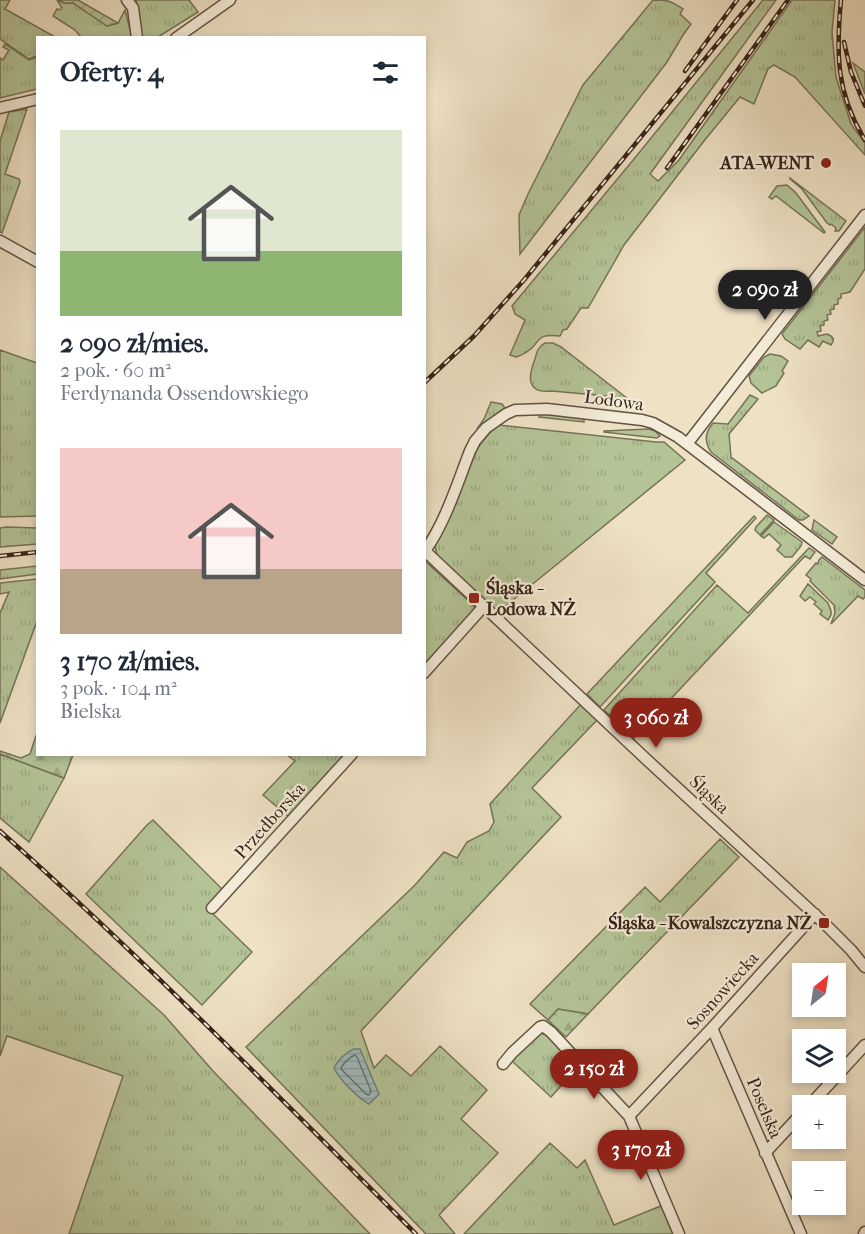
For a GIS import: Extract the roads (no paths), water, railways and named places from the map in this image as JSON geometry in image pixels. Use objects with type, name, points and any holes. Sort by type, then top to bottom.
[{"type":"street","points":[[127,0],[133,8],[137,36]]},
{"type":"street","points":[[179,36],[230,0]]},
{"type":"street","points":[[0,108],[36,99]]},
{"type":"street","points":[[687,444],[865,215]]},
{"type":"street","points":[[0,242],[36,261]]},
{"type":"street","name":"Lodowa","points":[[426,549],[434,539],[475,441],[490,424],[506,414],[515,410],[547,409],[642,420],[668,431],[865,580]]},
{"type":"street","name":"Śląska","points":[[426,551],[815,914],[865,967]]},
{"type":"street","points":[[426,671],[484,606]]},
{"type":"street","name":"Przedborska","points":[[212,908],[350,756]]},
{"type":"street","name":"Sosnowiecka","points":[[628,1116],[712,1028],[815,914]]},
{"type":"street","points":[[503,1064],[543,1026],[551,1032],[628,1116],[679,1234]]},
{"type":"street","name":"Poselska","points":[[712,1028],[801,1234]]},
{"type":"street","points":[[819,1095],[865,1045]]},
{"type":"street","points":[[765,1154],[792,1124]]},
{"type":"water","points":[[354,1049],[360,1049],[379,1094],[369,1104],[349,1088],[334,1068],[342,1057]]},
{"type":"railway","points":[[685,71],[737,0]]},
{"type":"railway","points":[[426,381],[474,336],[524,280],[753,0]]},
{"type":"railway","points":[[667,168],[788,0]]},
{"type":"railway","points":[[841,0],[840,72],[848,106],[865,140]]},
{"type":"railway","points":[[844,42],[851,72],[865,106]]},
{"type":"railway","points":[[0,556],[36,552]]},
{"type":"railway","points":[[0,831],[159,979],[416,1234]]},
{"type":"place","name":"ATA-WENT","points":[[826,163]]},
{"type":"place","name":"Śląska - Lodowa NŻ","points":[[474,598]]},
{"type":"place","name":"Śląska - Kowalszczyzna NŻ","points":[[824,923]]}]
